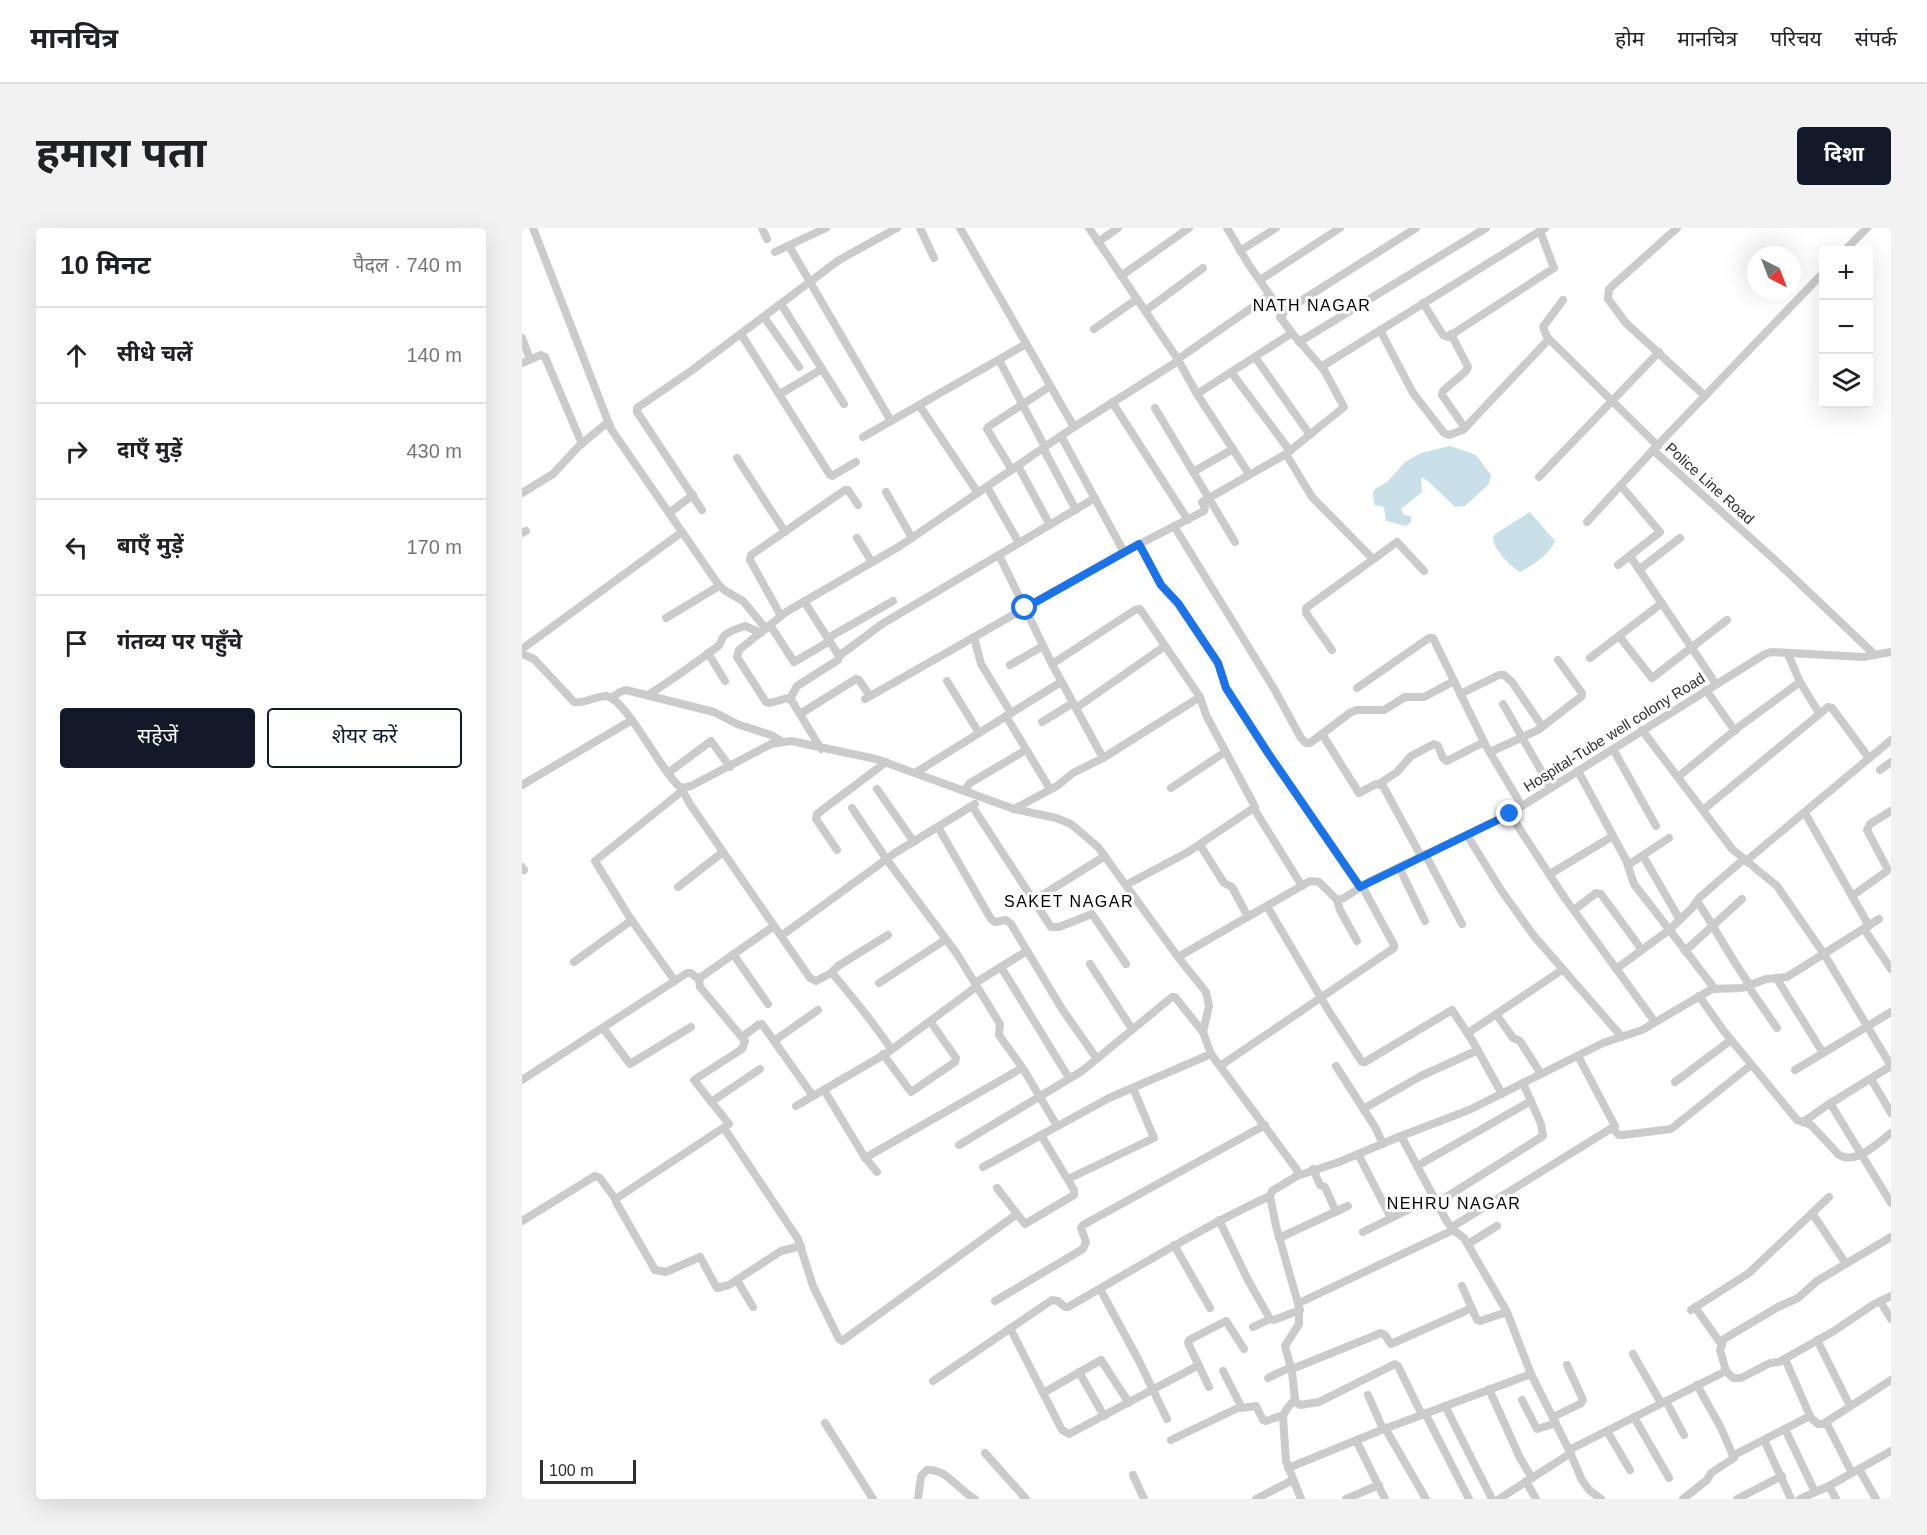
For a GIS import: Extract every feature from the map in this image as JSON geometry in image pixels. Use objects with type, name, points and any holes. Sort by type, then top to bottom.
[{"type":"street","points":[[533,228],[608,422],[719,586],[743,601],[794,662],[893,601]]},
{"type":"street","points":[[762,228],[767,239]]},
{"type":"street","points":[[775,252],[826,228]]},
{"type":"street","points":[[702,510],[636,410],[839,260],[881,232],[897,228]]},
{"type":"street","points":[[920,228],[934,258]]},
{"type":"street","points":[[960,228],[1049,387],[1074,427]]},
{"type":"street","points":[[1089,228],[1178,360],[1197,394],[1249,474]]},
{"type":"street","points":[[1098,242],[1118,228]]},
{"type":"street","points":[[1121,276],[1189,228]]},
{"type":"street","points":[[1227,228],[1283,314]]},
{"type":"street","points":[[1240,250],[1276,228]]},
{"type":"street","points":[[1260,280],[1340,228]]},
{"type":"street","points":[[1397,228],[1403,237]]},
{"type":"street","points":[[800,714],[856,679],[859,680],[868,698],[1124,552],[1204,511],[1202,501],[1288,453],[1344,407],[1321,367],[1280,317],[1416,228]]},
{"type":"street","points":[[1299,342],[1486,228]]},
{"type":"street","points":[[1849,246],[1867,228]]},
{"type":"street","points":[[1321,367],[1423,303],[1543,229],[1554,267],[1451,334],[1445,337],[1443,335],[1423,303]]},
{"type":"street","points":[[1675,229],[1609,289],[1607,294],[1608,299],[1626,323],[1705,396]]},
{"type":"street","points":[[789,246],[891,421]]},
{"type":"street","points":[[1145,311],[1203,268]]},
{"type":"street","name":"Police Line Road","points":[[1819,277],[1656,448],[1875,655]]},
{"type":"street","points":[[790,699],[770,704],[766,702],[737,657],[739,650],[781,616],[912,538],[1074,427],[1178,360],[1270,295]]},
{"type":"street","points":[[1094,329],[1137,299]]},
{"type":"street","points":[[1563,300],[1543,327],[1549,339],[1656,448],[1587,522]]},
{"type":"street","points":[[781,304],[844,404]]},
{"type":"street","points":[[764,317],[798,368]]},
{"type":"street","points":[[1380,330],[1413,393],[1444,433],[1455,434],[1465,428],[1549,339]]},
{"type":"street","points":[[1197,394],[1292,333]]},
{"type":"street","points":[[741,334],[830,475],[856,462]]},
{"type":"street","points":[[1451,334],[1468,367],[1443,391],[1442,395],[1465,428]]},
{"type":"street","points":[[522,338],[526,361],[541,355],[545,357],[582,444]]},
{"type":"street","points":[[863,437],[1026,344]]},
{"type":"street","points":[[1539,477],[1659,352]]},
{"type":"street","points":[[1255,357],[1310,435]]},
{"type":"street","points":[[999,360],[1076,510]]},
{"type":"street","points":[[780,394],[822,369]]},
{"type":"street","points":[[1231,372],[1288,453],[1312,497],[1373,559]]},
{"type":"street","points":[[1049,387],[987,429],[1015,468],[1050,525]]},
{"type":"street","points":[[1112,402],[1188,520]]},
{"type":"street","points":[[919,405],[978,493]]},
{"type":"street","points":[[1155,408],[1235,542]]},
{"type":"street","points":[[522,493],[553,474],[582,444],[608,422]]},
{"type":"street","points":[[1061,436],[1124,552]]},
{"type":"street","points":[[1193,472],[1233,449]]},
{"type":"street","points":[[736,458],[785,532]]},
{"type":"street","points":[[1618,565],[1660,532],[1621,486]]},
{"type":"street","points":[[987,487],[1019,543]]},
{"type":"street","points":[[781,616],[750,558],[845,490],[848,490],[858,505]]},
{"type":"street","points":[[886,492],[912,538]]},
{"type":"street","points":[[669,513],[693,495]]},
{"type":"street","points":[[790,699],[796,688],[838,660],[839,656],[882,624],[1095,498]]},
{"type":"street","points":[[1174,526],[1306,743],[1310,743],[1351,712],[1384,710],[1405,697],[1424,697],[1454,681]]},
{"type":"street","points":[[682,532],[522,652],[534,659],[574,702],[579,703],[606,696],[611,698],[632,720],[813,981],[831,973],[838,966],[888,935]]},
{"type":"street","points":[[857,538],[872,562]]},
{"type":"street","points":[[1640,569],[1680,538]]},
{"type":"street","points":[[1332,650],[1306,613],[1306,608],[1397,542],[1424,571]]},
{"type":"street","points":[[1139,544],[1161,585],[1178,603],[1218,663],[1226,688],[1262,744],[1361,886],[1394,945],[1394,948],[1220,1066]]},
{"type":"street","points":[[999,555],[1061,682],[1103,758]]},
{"type":"street","points":[[1630,556],[1716,684]]},
{"type":"street","points":[[666,618],[719,586]]},
{"type":"street","points":[[804,601],[839,656]]},
{"type":"street","points":[[1590,658],[1662,603]]},
{"type":"street","points":[[1052,664],[1135,610],[1140,609],[1200,697],[1206,715],[1225,752],[1302,886]]},
{"type":"street","points":[[1619,636],[1652,678],[1727,620]]},
{"type":"street","points":[[648,695],[720,645],[725,635],[743,626],[765,629]]},
{"type":"street","points":[[974,637],[981,664],[1026,750],[1050,789]]},
{"type":"street","points":[[1357,688],[1431,637],[1484,742],[1522,806]]},
{"type":"street","points":[[1010,665],[1043,646]]},
{"type":"street","points":[[1042,722],[1074,706],[1165,646]]},
{"type":"street","points":[[708,652],[724,681]]},
{"type":"street","name":"Hospital-Tube well colony Road","points":[[1337,900],[1423,855],[1510,814],[1766,654],[1771,652],[1863,657],[1891,652]]},
{"type":"street","points":[[1788,654],[1800,682],[1819,713]]},
{"type":"street","points":[[1490,752],[1542,726],[1582,696],[1558,660]]},
{"type":"street","points":[[1461,694],[1499,675],[1504,675],[1512,682],[1542,726]]},
{"type":"street","points":[[947,681],[979,733]]},
{"type":"street","points":[[915,772],[1061,682]]},
{"type":"street","points":[[1678,777],[1800,682]]},
{"type":"street","points":[[611,698],[623,690],[648,695],[714,712],[737,724],[771,735],[781,741]]},
{"type":"street","points":[[1706,690],[1735,731]]},
{"type":"street","points":[[1014,809],[1103,758],[1200,697]]},
{"type":"street","points":[[790,699],[821,749]]},
{"type":"street","points":[[1503,704],[1551,788]]},
{"type":"street","points":[[1703,810],[1827,707],[1832,708],[1869,759]]},
{"type":"street","points":[[522,784],[632,720]]},
{"type":"street","points":[[1642,730],[1732,849],[1777,886],[1824,954],[1891,1066],[1803,1122]]},
{"type":"street","points":[[1322,734],[1359,793],[1379,784],[1397,772],[1411,756],[1434,744],[1438,746],[1443,758],[1447,761],[1484,742]]},
{"type":"street","points":[[668,773],[711,741],[730,767]]},
{"type":"street","points":[[675,981],[632,920],[595,861],[682,790],[771,744],[790,741],[886,762],[1014,809],[1056,818],[1071,824],[1098,847],[1206,992],[1209,1006],[1203,1032]]},
{"type":"street","points":[[1616,969],[1669,930],[1697,901],[1745,860],[1891,741]]},
{"type":"street","points":[[1613,749],[1656,826]]},
{"type":"street","points":[[964,791],[970,783],[1026,750]]},
{"type":"street","points":[[1171,788],[1225,752]]},
{"type":"street","points":[[837,850],[816,819],[817,814],[886,762]]},
{"type":"street","points":[[1880,770],[1891,762]]},
{"type":"street","points":[[1578,771],[1629,866],[1634,884],[1715,988]]},
{"type":"street","points":[[1379,784],[1383,786],[1462,924]]},
{"type":"street","points":[[877,789],[914,842]]},
{"type":"street","points":[[781,936],[886,860],[984,798]]},
{"type":"street","points":[[972,806],[1052,928],[1092,914],[1126,964]]},
{"type":"street","points":[[1126,885],[1200,845],[1255,807]]},
{"type":"street","points":[[852,808],[886,860],[957,954],[999,1024],[999,1035],[1057,1126]]},
{"type":"street","points":[[1852,896],[1887,871],[1867,830],[1870,824],[1891,811]]},
{"type":"street","points":[[1804,813],[1891,969]]},
{"type":"street","points":[[1510,814],[1574,910],[1655,1022]]},
{"type":"street","points":[[938,827],[991,919],[997,923],[1008,921],[1096,1059]]},
{"type":"street","points":[[1467,835],[1519,916],[1562,970],[1622,1037]]},
{"type":"street","points":[[1550,874],[1613,836]]},
{"type":"street","points":[[1629,866],[1669,838]]},
{"type":"street","points":[[1200,845],[1224,883],[1232,887],[1248,917]]},
{"type":"street","points":[[678,887],[723,852]]},
{"type":"street","points":[[1033,901],[1105,856]]},
{"type":"street","points":[[1643,856],[1680,920]]},
{"type":"street","points":[[1399,867],[1425,921]]},
{"type":"street","points":[[1178,957],[1315,880],[1337,900],[1357,940]]},
{"type":"street","points":[[1574,910],[1596,893],[1601,894],[1642,950]]},
{"type":"street","points":[[1686,951],[1742,900]]},
{"type":"street","points":[[1697,901],[1723,940],[1730,957],[1777,1028]]},
{"type":"street","points":[[1267,906],[1360,1061],[1364,1063],[1451,1010],[1454,1011],[1468,1033],[1502,1094]]},
{"type":"street","points":[[933,1381],[1052,1300],[1058,1300],[1068,1307],[1174,1245],[1270,1196],[1272,1191],[1297,1176],[1469,1110],[1603,1043],[1642,1030],[1715,988],[1742,988],[1766,979],[1787,977],[1879,919]]},
{"type":"street","points":[[574,962],[632,920]]},
{"type":"street","points":[[699,978],[774,926]]},
{"type":"street","points":[[879,983],[945,940]]},
{"type":"street","points":[[796,1106],[884,1054],[975,985],[1027,951]]},
{"type":"street","points":[[734,954],[768,1004]]},
{"type":"street","points":[[1090,964],[1132,1029]]},
{"type":"street","points":[[1001,967],[1070,1078]]},
{"type":"street","points":[[1468,1033],[1562,970]]},
{"type":"street","points":[[522,1080],[689,972],[699,978]]},
{"type":"street","points":[[831,973],[870,1018],[891,1049]]},
{"type":"street","points":[[616,1200],[728,1126],[728,1122],[694,1080],[742,1049],[745,1041],[700,987],[699,978]]},
{"type":"street","points":[[1778,979],[1823,1053]]},
{"type":"street","points":[[959,1145],[1070,1078],[1173,996],[1203,1032],[1211,1054],[1294,1165],[1297,1176]]},
{"type":"street","points":[[1699,996],[1731,1040],[1797,1120],[1811,1125],[1845,1158],[1861,1154],[1891,1133]]},
{"type":"street","points":[[774,1041],[818,1010]]},
{"type":"street","points":[[1795,1071],[1891,1012]]},
{"type":"street","points":[[1496,1014],[1513,1038],[1520,1041],[1541,1074]]},
{"type":"street","points":[[884,1054],[911,1092],[956,1062],[956,1058],[930,1021]]},
{"type":"street","points":[[742,1037],[762,1024],[813,1096]]},
{"type":"street","points":[[603,1028],[630,1064],[691,1027]]},
{"type":"street","points":[[1675,1082],[1731,1040]]},
{"type":"street","points":[[1363,1109],[1421,1076],[1478,1050]]},
{"type":"street","points":[[983,1167],[1133,1088],[1211,1054]]},
{"type":"street","points":[[1253,1327],[1270,1319],[1274,1320],[1452,1229],[1613,1129],[1614,1121],[1578,1056]]},
{"type":"street","points":[[1613,1129],[1619,1135],[1623,1135],[1671,1129],[1751,1065]]},
{"type":"street","points":[[1336,1066],[1383,1144]]},
{"type":"street","points":[[865,1158],[1022,1068]]},
{"type":"street","points":[[711,1102],[760,1070]]},
{"type":"street","points":[[1871,1079],[1891,1113]]},
{"type":"street","points":[[1363,1232],[1435,1200],[1543,1136],[1523,1083]]},
{"type":"street","points":[[1068,1179],[1154,1138],[1133,1088]]},
{"type":"street","points":[[824,1090],[865,1158],[877,1172]]},
{"type":"street","points":[[1418,1166],[1530,1101]]},
{"type":"street","points":[[1830,1103],[1891,1203]]},
{"type":"street","points":[[995,1301],[1083,1249],[1086,1242],[1081,1228],[1083,1225],[1265,1125]]},
{"type":"street","points":[[724,1128],[801,1246],[816,1291],[842,1341],[1017,1214]]},
{"type":"street","points":[[997,1188],[1023,1223],[1027,1224],[1074,1195],[1068,1179],[1041,1135]]},
{"type":"street","points":[[1401,1136],[1452,1229],[1464,1238],[1507,1311],[1531,1374],[1582,1480],[1589,1490],[1601,1499]]},
{"type":"street","points":[[1358,1154],[1391,1218]]},
{"type":"street","points":[[1313,1169],[1320,1185],[1325,1187],[1336,1212]]},
{"type":"street","points":[[522,1221],[595,1176],[600,1178],[616,1200],[655,1270],[666,1272],[700,1257],[717,1288],[726,1287],[781,1251],[801,1246]]},
{"type":"street","points":[[1171,1440],[1240,1407],[1256,1406],[1264,1420],[1283,1415],[1294,1401],[1296,1393],[1285,1346],[1299,1324],[1299,1307],[1270,1196]]},
{"type":"street","points":[[1721,1344],[1693,1308],[1749,1273],[1829,1197]]},
{"type":"street","points":[[1280,1238],[1348,1206]]},
{"type":"street","points":[[1812,1213],[1846,1264]]},
{"type":"street","points":[[1219,1221],[1270,1319]]},
{"type":"street","points":[[1468,1244],[1497,1226]]},
{"type":"street","points":[[1891,1237],[1814,1283],[1798,1298],[1778,1307],[1724,1339],[1720,1350],[1726,1371],[1733,1378],[1741,1378],[1770,1363],[1779,1362],[1891,1296]]},
{"type":"street","points":[[1174,1245],[1210,1308]]},
{"type":"street","points":[[737,1280],[753,1307]]},
{"type":"street","points":[[1462,1286],[1480,1321],[1507,1311]]},
{"type":"street","points":[[1100,1289],[1167,1419]]},
{"type":"street","points":[[1880,1301],[1891,1319]]},
{"type":"street","points":[[1268,1378],[1383,1333],[1391,1344],[1472,1308]]},
{"type":"street","points":[[1209,1387],[1188,1342],[1228,1322],[1244,1349]]},
{"type":"street","points":[[1010,1329],[1043,1393],[1066,1433],[1069,1434],[1198,1365]]},
{"type":"street","points":[[1817,1340],[1850,1406]]},
{"type":"street","points":[[1633,1354],[1684,1435]]},
{"type":"street","points":[[1785,1359],[1810,1416],[1818,1424],[1826,1422],[1891,1380]]},
{"type":"street","points":[[1043,1393],[1101,1360],[1129,1403]]},
{"type":"street","points":[[1294,1401],[1300,1406],[1320,1401],[1395,1364],[1469,1499]]},
{"type":"street","points":[[1522,1400],[1537,1430],[1580,1404],[1584,1400],[1567,1365]]},
{"type":"street","points":[[1223,1371],[1240,1407]]},
{"type":"street","points":[[1499,1499],[1570,1451],[1726,1371]]},
{"type":"street","points":[[1079,1372],[1104,1416]]},
{"type":"street","points":[[1288,1468],[1531,1374]]},
{"type":"street","points":[[1697,1385],[1734,1455]]},
{"type":"street","points":[[1489,1389],[1536,1499]]},
{"type":"street","points":[[1368,1395],[1384,1429],[1426,1499]]},
{"type":"street","points":[[1445,1406],[1492,1499]]},
{"type":"street","points":[[1283,1415],[1288,1468],[1300,1499]]},
{"type":"street","points":[[1683,1499],[1707,1480],[1711,1473],[1733,1460],[1734,1455],[1810,1416]]},
{"type":"street","points":[[1634,1417],[1669,1478]]},
{"type":"street","points":[[1826,1422],[1855,1471],[1876,1499]]},
{"type":"street","points":[[825,1423],[873,1499]]},
{"type":"street","points":[[1785,1429],[1815,1492]]},
{"type":"street","points":[[1607,1431],[1630,1470]]},
{"type":"street","points":[[1356,1440],[1385,1499]]},
{"type":"street","points":[[1764,1440],[1791,1499]]},
{"type":"street","points":[[1800,1499],[1829,1486],[1891,1451]]},
{"type":"street","points":[[985,1453],[1026,1499]]},
{"type":"street","points":[[918,1499],[921,1476],[923,1472],[931,1469],[944,1474],[975,1499]]},
{"type":"street","points":[[1133,1476],[1141,1498]]},
{"type":"street","points":[[1737,1499],[1782,1476]]},
{"type":"street","points":[[1256,1499],[1293,1480]]},
{"type":"street","points":[[1346,1499],[1379,1485]]},
{"type":"street","points":[[1829,1486],[1836,1499]]},
{"type":"water","points":[[1450,446],[1476,455],[1491,475],[1489,484],[1465,506],[1455,507],[1421,477],[1422,492],[1401,509],[1404,515],[1411,516],[1411,522],[1406,526],[1386,521],[1384,507],[1374,505],[1375,489],[1387,482],[1405,462],[1421,453]]},
{"type":"water","points":[[1530,512],[1555,541],[1545,555],[1520,572],[1503,557],[1493,538],[1495,534]]},
{"type":"district","name":"NATH NAGAR","points":[[1312,305]]},
{"type":"district","name":"SAKET NAGAR","points":[[1069,901]]},
{"type":"district","name":"NEHRU NAGAR","points":[[1454,1203]]},
{"type":"route","points":[[1025,608],[1139,544],[1161,585],[1178,603],[1218,663],[1226,688],[1360,887],[1510,814]]}]
